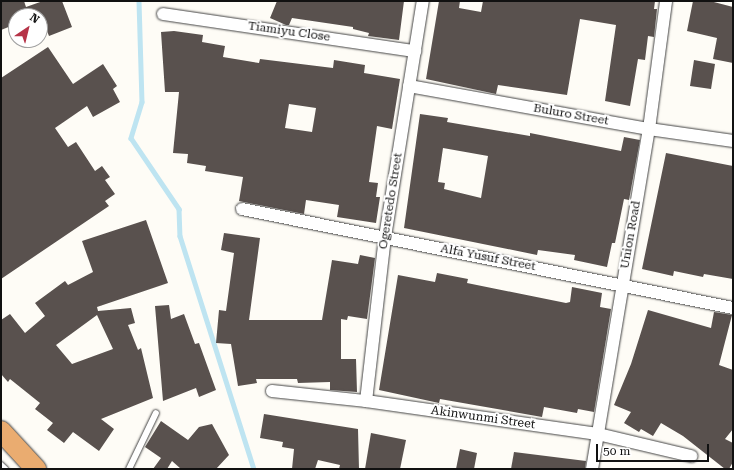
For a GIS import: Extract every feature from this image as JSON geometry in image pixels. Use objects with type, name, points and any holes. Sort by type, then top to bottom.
[{"type":"highway","points":[[1,431],[36,469]]},
{"type":"street","name":"Ogeretedo Street","points":[[366,401],[385,237],[423,1]]},
{"type":"street","name":"Union Road","points":[[592,469],[649,129],[666,1]]},
{"type":"street","name":"Tiamiyu Close","points":[[163,14],[415,51]]},
{"type":"street","name":"Buluro Street","points":[[409,86],[649,129],[733,141]]},
{"type":"street","name":"Alfa Yusuf Street","points":[[242,209],[733,308]]},
{"type":"street","name":"Akinwunmi Street","points":[[272,391],[366,401],[598,434],[691,456]]},
{"type":"lane","points":[[129,469],[156,413]]},
{"type":"lane","points":[[1,465],[5,469]]},
{"type":"building","points":[[1,1],[24,1],[26,7],[43,1],[62,1],[72,27],[49,36],[48,8],[8,8],[8,27],[1,30]]},
{"type":"building","points":[[277,1],[404,1],[399,40],[368,36],[369,33],[353,29],[353,27],[292,18],[289,25],[286,25],[270,18]]},
{"type":"building","points":[[439,1],[460,1],[459,8],[481,12],[483,1],[655,1],[654,9],[657,9],[654,37],[648,36],[645,60],[638,59],[630,106],[605,101],[616,25],[580,19],[567,95],[498,85],[496,94],[426,79]]},
{"type":"building","points":[[693,1],[710,1],[733,7],[733,63],[713,59],[717,38],[687,31]]},
{"type":"building","points":[[174,31],[203,35],[202,42],[225,46],[223,57],[259,63],[260,59],[333,68],[334,60],[365,65],[364,73],[400,79],[392,129],[377,126],[369,182],[378,183],[376,197],[380,197],[376,223],[337,217],[339,205],[306,200],[304,214],[239,201],[243,177],[205,171],[206,166],[187,163],[188,154],[173,153],[179,92],[165,92],[161,32]],"holes":[[[289,104],[316,108],[312,132],[285,128]]]},
{"type":"building","points":[[48,47],[73,84],[103,64],[117,86],[113,89],[120,102],[93,117],[87,106],[55,128],[68,147],[76,142],[95,171],[102,166],[110,177],[105,180],[115,194],[105,201],[109,206],[1,279],[1,78]]},
{"type":"building","points":[[694,60],[715,64],[711,89],[690,86]]},
{"type":"building","points":[[420,114],[448,118],[447,122],[530,136],[530,133],[621,151],[624,137],[640,140],[629,200],[624,199],[615,243],[612,243],[607,267],[574,260],[575,255],[538,250],[537,255],[404,228]],"holes":[[[443,148],[488,156],[481,198],[444,189],[445,183],[438,182]]]},
{"type":"building","points":[[666,153],[733,166],[733,279],[704,274],[703,277],[674,271],[673,276],[642,269]]},
{"type":"building","points":[[146,220],[168,283],[97,307],[98,311],[131,308],[135,323],[128,325],[138,350],[141,348],[153,398],[101,419],[114,429],[99,451],[73,432],[64,443],[47,430],[53,423],[35,409],[40,403],[10,379],[8,382],[1,374],[1,320],[10,314],[25,333],[45,316],[35,303],[65,281],[68,285],[93,272],[82,241]],"holes":[[[97,315],[113,349],[72,364],[56,345]]]},
{"type":"building","points":[[224,233],[260,238],[249,320],[322,320],[332,260],[358,264],[360,255],[375,258],[367,319],[348,316],[347,320],[341,319],[341,359],[356,359],[357,392],[330,390],[330,382],[298,383],[297,379],[256,379],[257,383],[238,386],[231,344],[216,343],[219,310],[226,311],[234,253],[221,250]]},
{"type":"building","points":[[437,273],[468,279],[467,283],[566,303],[570,302],[572,287],[602,293],[600,307],[611,309],[594,412],[578,409],[577,413],[544,407],[542,417],[440,399],[439,403],[379,390],[398,275],[435,282]]},
{"type":"building","points":[[169,305],[171,319],[184,314],[195,344],[199,343],[216,390],[199,397],[196,388],[163,401],[155,306]]},
{"type":"building","points":[[648,310],[711,328],[714,312],[732,315],[719,365],[733,370],[733,429],[725,439],[733,443],[733,462],[729,469],[725,469],[683,436],[661,423],[653,436],[641,429],[639,432],[624,423],[631,412],[614,405],[631,364]]},
{"type":"building","points":[[264,414],[358,429],[359,469],[339,469],[340,465],[318,460],[315,469],[292,469],[294,449],[282,447],[283,442],[260,438]]},
{"type":"building","points":[[161,421],[188,440],[199,427],[212,424],[229,455],[216,469],[181,469],[172,461],[167,469],[153,469],[161,458],[145,447]]},
{"type":"building","points":[[371,433],[406,440],[400,469],[365,469]]},
{"type":"building","points":[[460,449],[477,453],[474,469],[456,469]]},
{"type":"building","points":[[514,452],[586,461],[585,469],[511,469]]},
{"type":"waterway","points":[[139,1],[142,102],[131,138],[179,209],[180,236],[254,469]]}]
